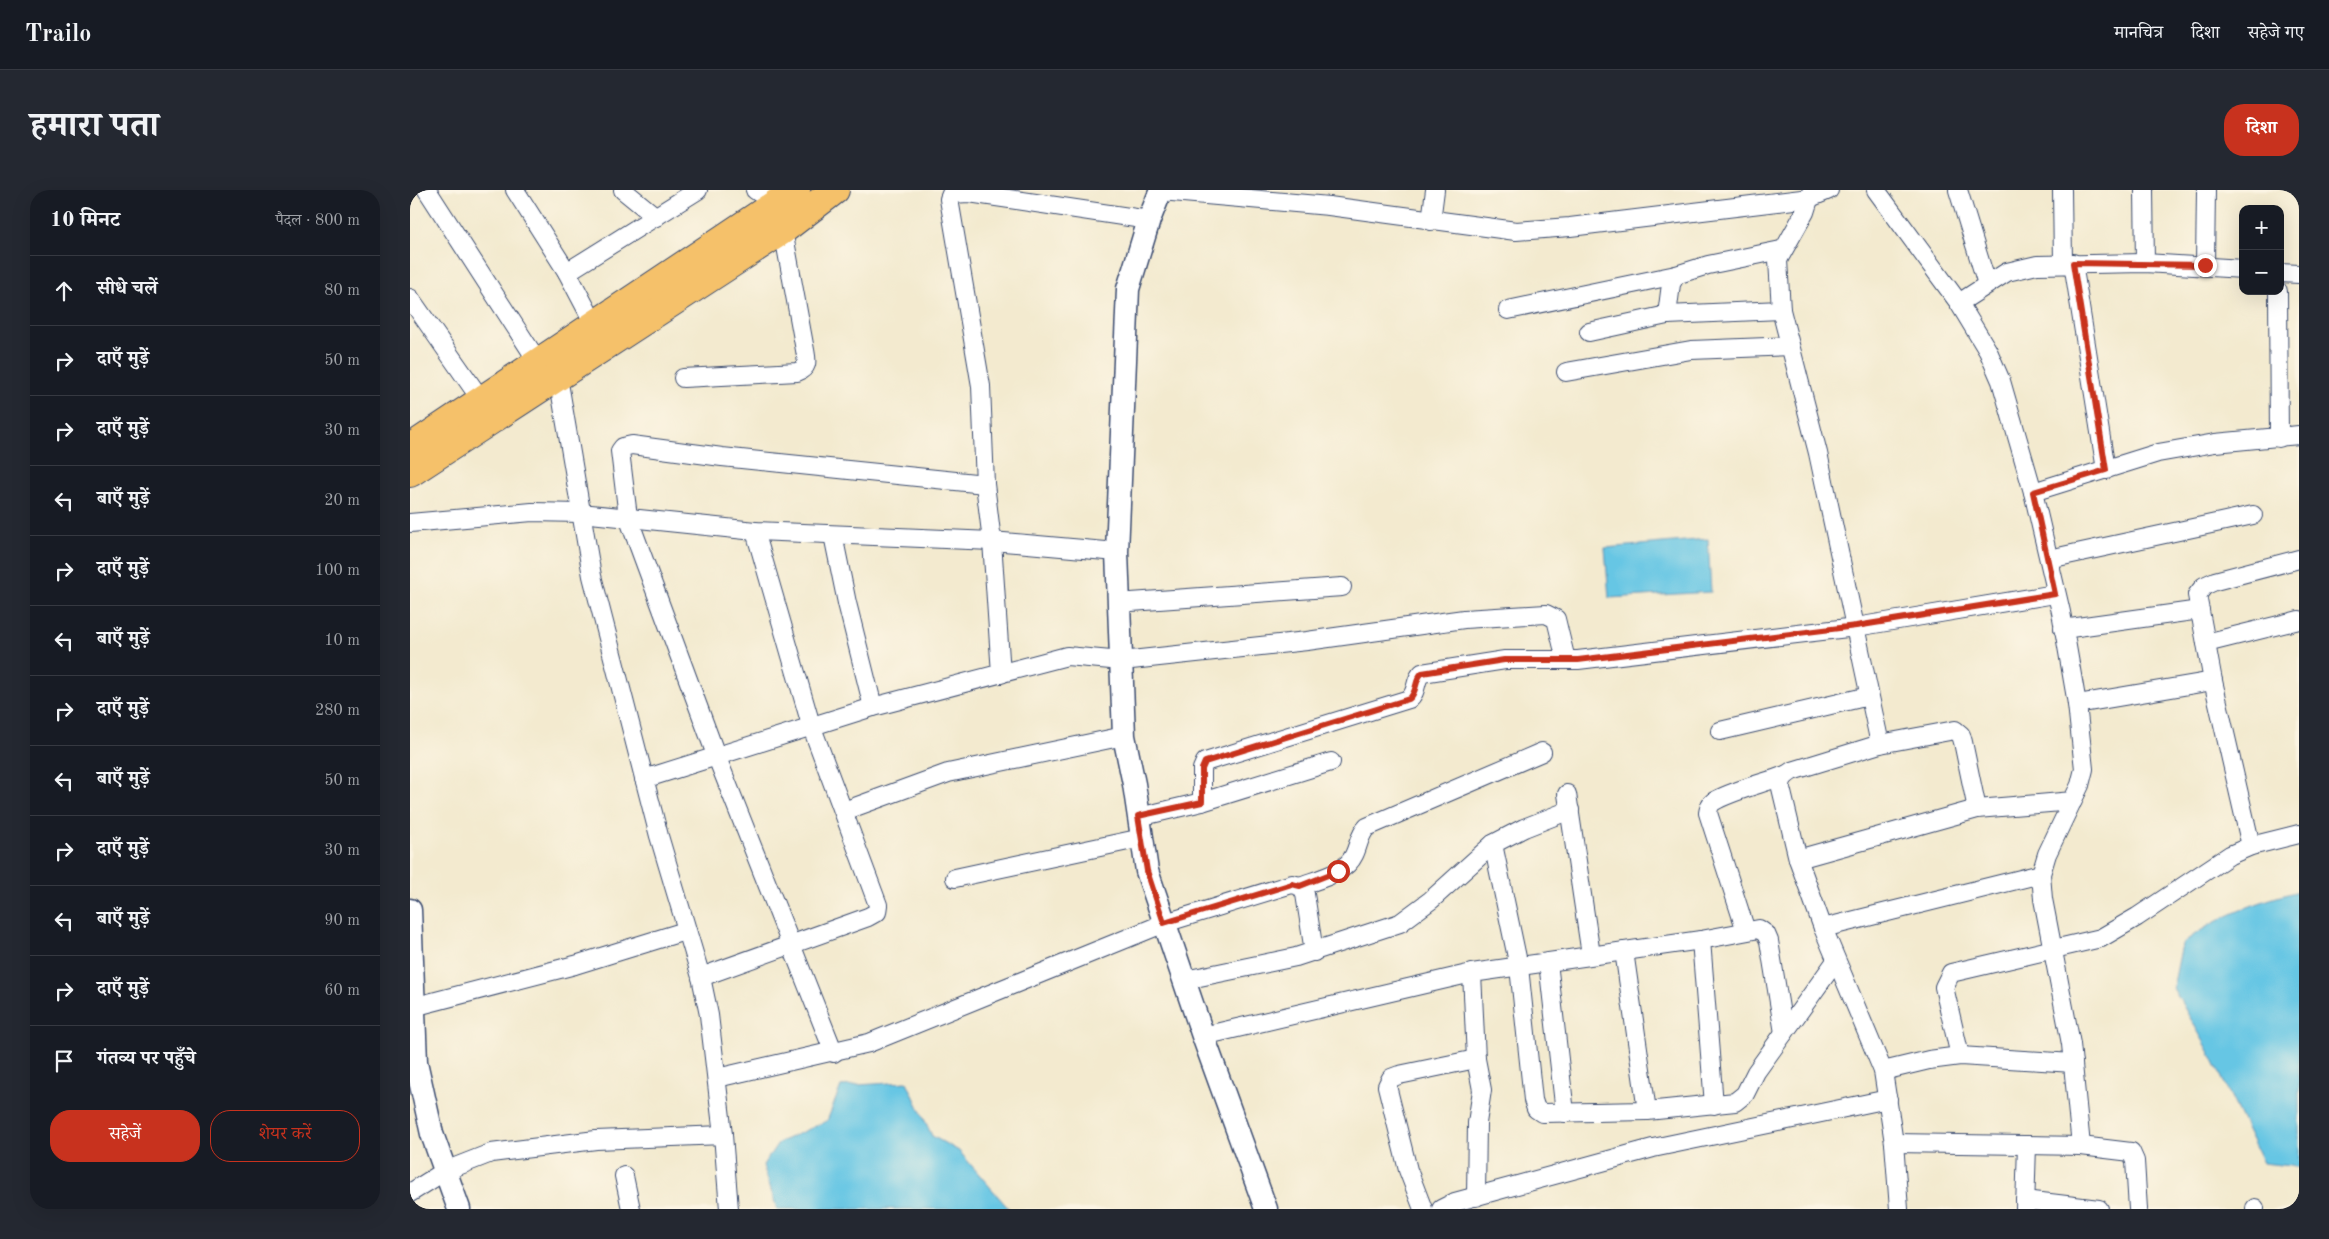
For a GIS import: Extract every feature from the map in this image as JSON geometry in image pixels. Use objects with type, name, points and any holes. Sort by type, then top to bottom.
[{"type":"main road","points":[[410,473],[548,370],[600,336],[777,204],[834,190]]},
{"type":"main road","points":[[410,448],[482,401],[548,370]]},
{"type":"street","points":[[427,190],[548,370],[581,513],[592,576],[685,931],[701,977],[709,1015],[717,1078],[729,1209]]},
{"type":"street","points":[[515,190],[567,272],[600,336]]},
{"type":"street","points":[[623,190],[656,217]]},
{"type":"street","points":[[567,272],[698,190]]},
{"type":"street","points":[[1266,1209],[1203,1036],[1147,871],[1124,736],[1122,661],[1117,604],[1117,552],[1128,290],[1149,220],[1161,190],[1329,206],[1516,231],[1541,230],[1811,194],[1828,190]]},
{"type":"street","points":[[1431,221],[1435,190]]},
{"type":"street","points":[[1876,190],[1959,303],[1988,351],[2001,381],[2033,492],[2049,559],[2078,704],[2084,769],[2073,801],[2047,854],[2041,874],[2043,899],[2068,1024],[2081,1146]]},
{"type":"street","points":[[1958,190],[1987,284]]},
{"type":"street","points":[[2062,190],[2068,263],[2106,470]]},
{"type":"street","points":[[2144,190],[2145,263]]},
{"type":"street","points":[[2205,265],[2206,190]]},
{"type":"street","points":[[1001,674],[992,540],[985,484],[981,386],[949,199],[951,194],[969,193],[1149,220]]},
{"type":"street","points":[[1811,194],[1806,212],[1782,250],[1778,260],[1777,274],[1781,310],[1818,454],[1880,744]]},
{"type":"street","points":[[683,378],[797,372],[804,369],[807,364],[806,350],[777,204]]},
{"type":"street","points":[[1508,310],[1782,250]]},
{"type":"street","points":[[1959,303],[2007,272],[2022,267],[2068,263],[2145,263],[2205,265],[2239,269]]},
{"type":"street","points":[[2284,272],[2299,274]]},
{"type":"street","points":[[1667,315],[1671,284],[1676,274]]},
{"type":"street","points":[[2278,295],[2279,438]]},
{"type":"street","points":[[410,298],[482,401]]},
{"type":"street","points":[[1589,332],[1667,315],[1781,310]]},
{"type":"street","points":[[1566,372],[1691,350],[1790,346]]},
{"type":"street","points":[[2033,492],[2158,453],[2299,436]]},
{"type":"street","points":[[834,1053],[716,755],[628,517],[620,451],[623,447],[632,445],[722,457],[985,484]]},
{"type":"street","points":[[410,523],[532,512],[581,513],[755,531],[992,540],[1117,552]]},
{"type":"street","points":[[2049,559],[2253,515]]},
{"type":"street","points":[[701,977],[868,917],[877,912],[878,905],[811,725],[755,531]]},
{"type":"street","points":[[833,535],[872,707]]},
{"type":"street","points":[[2251,846],[2213,681],[2197,595],[2210,583],[2299,559]]},
{"type":"street","points":[[1117,604],[1342,587]]},
{"type":"street","points":[[1202,802],[1202,769],[1205,762],[1409,699],[1415,693],[1419,676],[1422,673],[1520,658],[1566,660],[1625,655],[1856,626],[2055,594]]},
{"type":"street","points":[[2063,629],[2200,610]]},
{"type":"street","points":[[644,779],[872,707],[1067,656],[1122,661],[1307,641],[1464,619],[1546,614],[1556,619],[1566,660]]},
{"type":"street","points":[[2206,643],[2299,620]]},
{"type":"street","points":[[2078,704],[2213,681]]},
{"type":"street","points":[[1720,731],[1869,696]]},
{"type":"street","points":[[1746,931],[1708,813],[1712,803],[1785,775],[1880,744],[1955,730],[1961,735],[1963,742],[1977,809]]},
{"type":"street","points":[[844,811],[948,773],[1124,736]]},
{"type":"street","points":[[717,1078],[869,1044],[1164,923],[1292,884],[1300,886],[1346,866],[1353,858],[1360,836],[1367,827],[1542,752]]},
{"type":"street","points":[[955,878],[1140,827],[1202,802],[1330,762]]},
{"type":"street","points":[[1785,775],[1781,788],[1798,859],[1836,962],[1883,1071],[1894,1143],[1899,1209]]},
{"type":"street","points":[[1798,859],[1977,809],[2073,801]]},
{"type":"street","points":[[1185,980],[1277,962],[1314,952],[1400,923],[1424,906],[1494,844],[1568,802],[1591,955]]},
{"type":"street","points":[[1960,1056],[1944,987],[1951,973],[2052,948],[2084,943],[2118,929],[2230,855],[2251,846],[2299,834]]},
{"type":"street","points":[[1494,844],[1519,968],[1533,1100],[1536,1109],[1542,1113],[1647,1111],[1735,1102],[1742,1098],[1756,1072],[1836,962]]},
{"type":"street","points":[[1823,928],[2041,874]]},
{"type":"street","points":[[1300,886],[1305,894],[1314,952]]},
{"type":"street","points":[[410,910],[411,978],[416,1062],[432,1134],[459,1209]]},
{"type":"street","points":[[1203,1036],[1472,973],[1519,968],[1591,955],[1701,940],[1759,929],[1766,934],[1769,941],[1784,1033]]},
{"type":"street","points":[[413,1007],[565,968],[685,931]]},
{"type":"street","points":[[1701,940],[1714,1105]]},
{"type":"street","points":[[1624,951],[1647,1111]]},
{"type":"street","points":[[1548,962],[1565,1113]]},
{"type":"street","points":[[1472,973],[1476,1059],[1482,1090],[1478,1123],[1476,1197]]},
{"type":"street","points":[[1883,1071],[1928,1060],[1960,1056],[2073,1063]]},
{"type":"street","points":[[1423,1209],[1408,1170],[1387,1086],[1391,1078],[1399,1075],[1476,1059]]},
{"type":"street","points":[[1441,1209],[1455,1202],[1653,1148],[1888,1099]]},
{"type":"street","points":[[410,1193],[445,1171],[491,1153],[596,1140],[723,1135]]},
{"type":"street","points":[[1894,1143],[2081,1146],[2131,1152],[2135,1161],[2138,1209]]},
{"type":"street","points":[[2027,1145],[2025,1204],[2099,1209]]},
{"type":"street","points":[[624,1176],[631,1209]]},
{"type":"water","points":[[1708,539],[1711,592],[1609,598],[1605,548]]},
{"type":"water","points":[[2299,891],[2299,1167],[2263,1163],[2208,1049],[2173,988],[2182,944],[2208,926],[2237,911]]},
{"type":"water","points":[[907,1082],[932,1136],[959,1151],[1009,1209],[777,1209],[763,1165],[778,1143],[827,1121],[841,1086]]},
{"type":"route","points":[[1338,871],[1300,886],[1292,884],[1164,923],[1147,871],[1138,816],[1202,802],[1202,769],[1205,762],[1409,699],[1415,693],[1419,676],[1422,673],[1481,662],[1520,658],[1578,660],[1625,655],[1856,626],[2055,594],[2049,559],[2033,492],[2106,470],[2073,263],[2205,265]]}]
